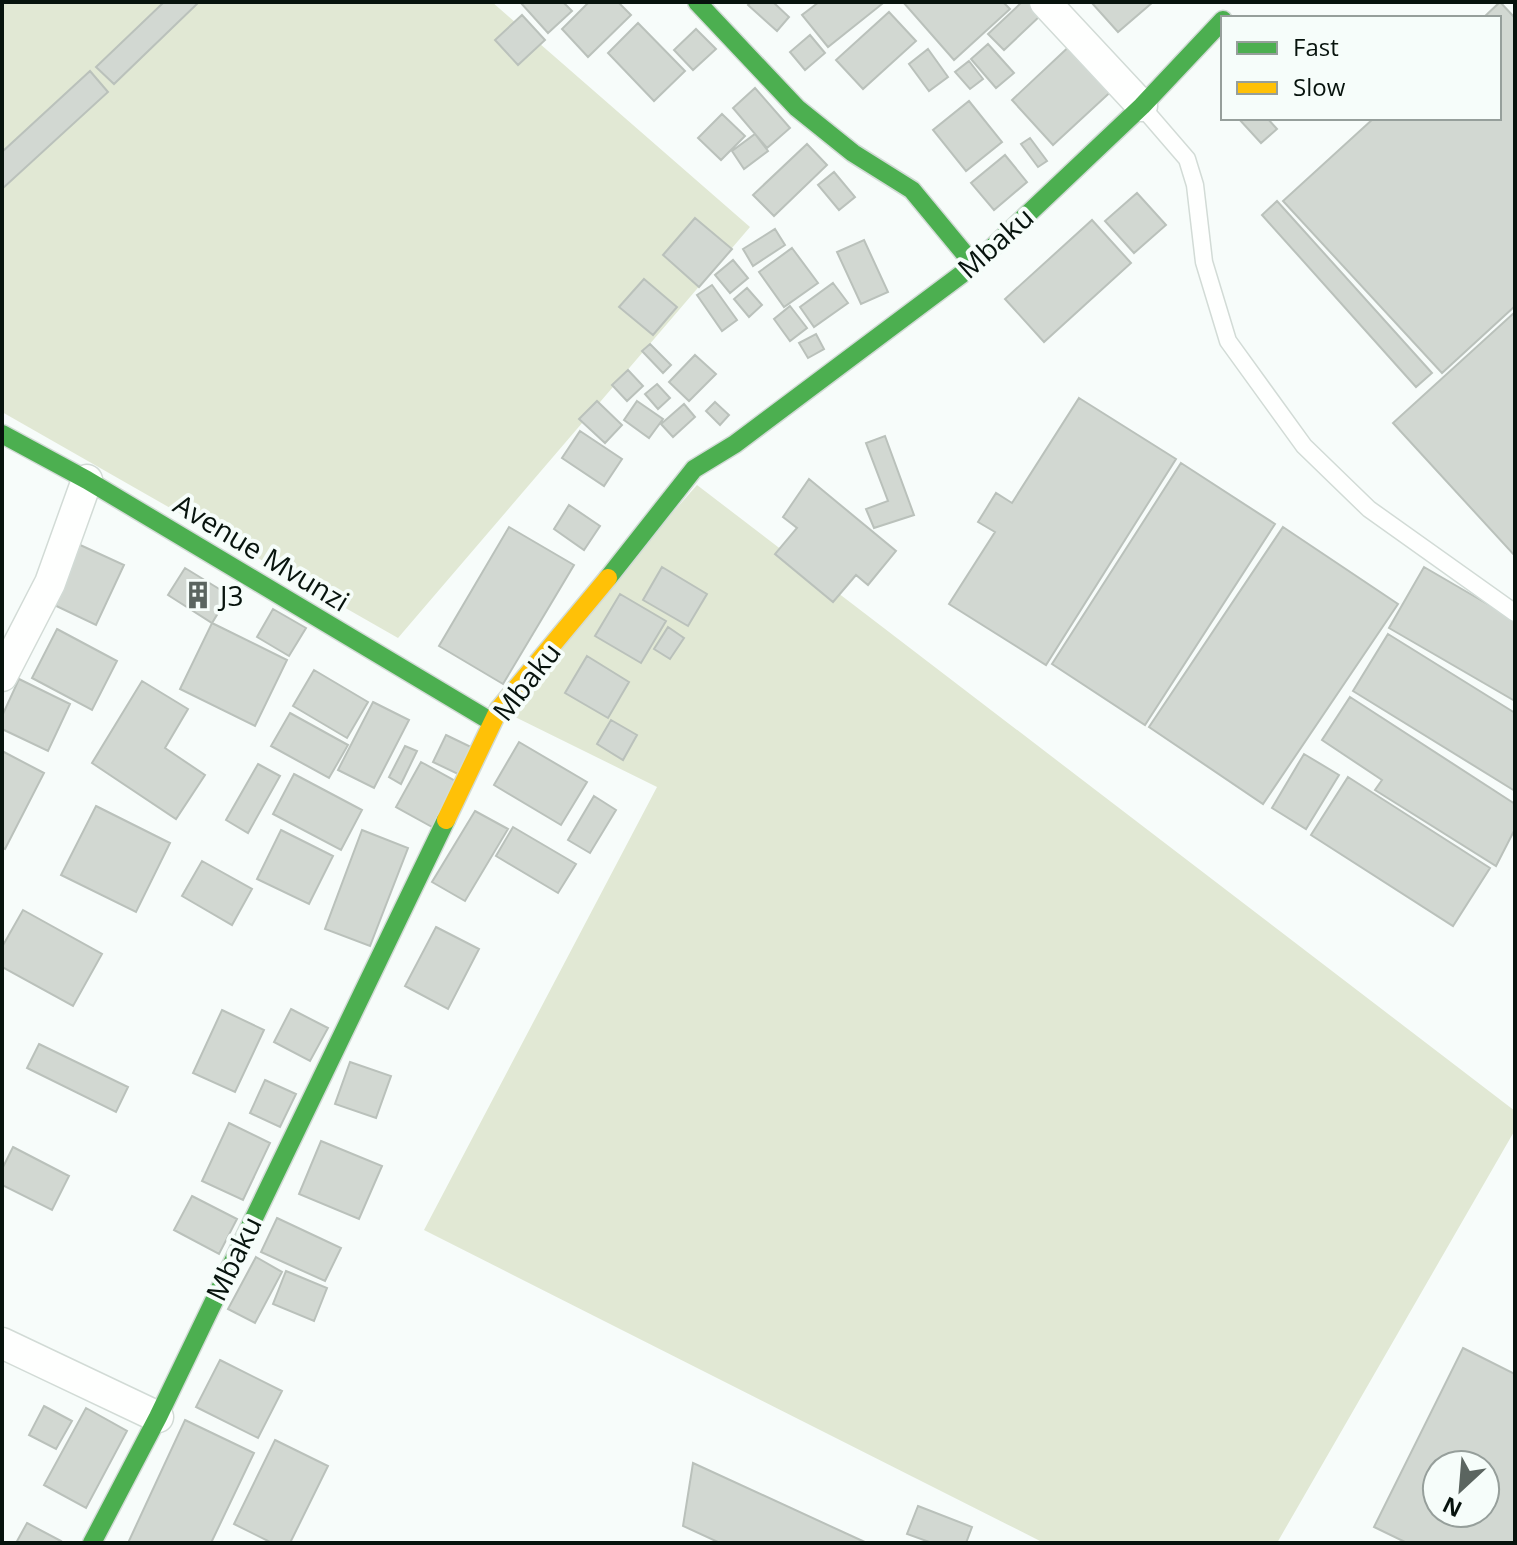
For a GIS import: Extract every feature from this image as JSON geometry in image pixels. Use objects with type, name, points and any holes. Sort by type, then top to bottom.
[{"type":"street","points":[[697,2],[797,108],[853,153],[912,190],[974,265]]},
{"type":"street","points":[[1045,2],[1142,106]]},
{"type":"street","name":"Mbaku","points":[[92,1543],[158,1417],[499,709],[694,469],[735,444],[974,265],[1142,106],[1221,22]]},
{"type":"street","name":"Avenue Mvunzi","points":[[2,434],[87,480],[492,722]]},
{"type":"street","points":[[2,676],[50,583],[87,480]]},
{"type":"street","points":[[2,1343],[158,1417]]},
{"type":"lane","points":[[1142,106],[1187,159],[1195,185],[1204,262],[1228,341],[1304,446],[1369,509],[1515,613]]},
{"type":"green space","points":[[2,2],[492,2],[750,227],[398,638],[2,412]]},
{"type":"green space","points":[[697,485],[1515,1111],[1515,1130],[1277,1543],[1044,1543],[424,1230],[657,787],[499,709]]},
{"type":"building","points":[[164,2],[199,2],[114,84],[96,67]]},
{"type":"building","points":[[520,2],[563,2],[572,11],[548,33]]},
{"type":"building","points":[[589,2],[618,2],[631,15],[588,57],[562,29]]},
{"type":"building","points":[[751,2],[773,2],[789,17],[777,31],[748,5]]},
{"type":"building","points":[[819,2],[882,4],[828,47],[802,15]]},
{"type":"building","points":[[903,2],[1003,2],[1010,9],[954,60]]},
{"type":"building","points":[[1022,2],[1029,2],[1041,15],[1004,50],[988,34]]},
{"type":"building","points":[[1091,2],[1153,2],[1118,32]]},
{"type":"building","points":[[1500,2],[1515,18],[1515,306],[1442,373],[1283,201],[1372,120],[1501,120],[1501,16],[1485,16]]},
{"type":"building","points":[[889,12],[916,41],[863,89],[836,60]]},
{"type":"building","points":[[522,15],[545,40],[518,65],[495,40]]},
{"type":"building","points":[[638,23],[685,71],[654,101],[608,53]]},
{"type":"building","points":[[696,29],[716,49],[693,70],[674,50]]},
{"type":"building","points":[[810,35],[825,53],[805,70],[790,52]]},
{"type":"building","points":[[1075,41],[1117,86],[1053,145],[1012,100]]},
{"type":"building","points":[[988,44],[1014,73],[996,88],[971,59]]},
{"type":"building","points":[[928,49],[948,77],[929,91],[909,64]]},
{"type":"building","points":[[969,61],[983,79],[970,89],[955,72]]},
{"type":"building","points":[[90,71],[108,92],[2,189],[2,152]]},
{"type":"building","points":[[755,88],[790,128],[767,148],[733,108]]},
{"type":"building","points":[[969,101],[1002,142],[966,171],[933,130]]},
{"type":"building","points":[[722,114],[745,136],[721,160],[698,138]]},
{"type":"building","points":[[1240,120],[1269,120],[1277,129],[1261,143]]},
{"type":"building","points":[[755,134],[768,151],[744,169],[732,151]]},
{"type":"building","points":[[1030,138],[1047,161],[1038,167],[1021,144]]},
{"type":"building","points":[[807,144],[827,165],[774,216],[753,195]]},
{"type":"building","points":[[1005,155],[1027,182],[994,210],[971,183]]},
{"type":"building","points":[[834,172],[855,197],[839,210],[818,185]]},
{"type":"building","points":[[1137,193],[1166,225],[1134,253],[1105,221]]},
{"type":"building","points":[[1277,201],[1432,373],[1416,387],[1262,215]]},
{"type":"building","points":[[695,218],[732,249],[699,287],[663,255]]},
{"type":"building","points":[[1092,220],[1131,263],[1044,342],[1005,299]]},
{"type":"building","points":[[775,229],[785,245],[753,266],[743,249]]},
{"type":"building","points":[[864,240],[888,292],[861,304],[837,252]]},
{"type":"building","points":[[792,248],[818,283],[784,307],[759,272]]},
{"type":"building","points":[[733,260],[748,278],[730,293],[715,275]]},
{"type":"building","points":[[644,279],[677,307],[653,335],[619,307]]},
{"type":"building","points":[[833,283],[848,303],[814,327],[800,307]]},
{"type":"building","points":[[712,285],[737,320],[722,331],[697,295]]},
{"type":"building","points":[[747,288],[762,305],[749,317],[734,299]]},
{"type":"building","points":[[790,306],[807,328],[790,341],[774,319]]},
{"type":"building","points":[[1515,312],[1515,556],[1393,423]]},
{"type":"building","points":[[816,334],[824,349],[808,358],[799,343]]},
{"type":"building","points":[[650,344],[671,365],[663,373],[642,351]]},
{"type":"building","points":[[695,355],[716,374],[689,401],[669,382]]},
{"type":"building","points":[[628,370],[643,386],[627,401],[612,385]]},
{"type":"building","points":[[657,384],[670,398],[658,409],[645,394]]},
{"type":"building","points":[[1079,398],[1176,459],[1046,665],[949,604],[995,532],[978,522],[996,493],[1012,503]]},
{"type":"building","points":[[597,401],[622,425],[605,443],[579,419]]},
{"type":"building","points":[[637,401],[663,419],[649,438],[624,420]]},
{"type":"building","points":[[715,402],[729,415],[720,425],[706,411]]},
{"type":"building","points":[[684,404],[695,417],[673,437],[661,424]]},
{"type":"building","points":[[580,431],[622,459],[604,486],[562,458]]},
{"type":"building","points":[[885,436],[914,515],[874,528],[866,509],[888,501],[866,443]]},
{"type":"building","points":[[1181,463],[1275,524],[1145,725],[1052,664]]},
{"type":"building","points":[[809,479],[896,551],[868,585],[856,575],[833,602],[775,554],[797,528],[783,517]]},
{"type":"building","points":[[569,505],[600,526],[584,550],[554,529]]},
{"type":"building","points":[[509,527],[574,565],[503,684],[439,646]]},
{"type":"building","points":[[1283,527],[1398,604],[1263,804],[1149,727]]},
{"type":"building","points":[[78,544],[124,565],[96,625],[50,603]]},
{"type":"building","points":[[662,567],[707,594],[688,626],[643,600]]},
{"type":"building","points":[[1424,567],[1515,620],[1515,701],[1389,628]]},
{"type":"building","name":"J3","points":[[185,568],[229,595],[212,623],[168,595]]},
{"type":"building","points":[[620,594],[666,621],[641,663],[595,636]]},
{"type":"building","points":[[273,609],[306,628],[289,656],[257,637]]},
{"type":"building","points":[[212,623],[287,660],[255,726],[180,689]]},
{"type":"building","points":[[668,627],[684,638],[670,659],[654,649]]},
{"type":"building","points":[[57,629],[117,661],[92,710],[32,678]]},
{"type":"building","points":[[1388,634],[1515,713],[1515,791],[1353,691]]},
{"type":"building","points":[[587,656],[629,682],[608,718],[565,693]]},
{"type":"building","points":[[314,670],[368,702],[347,738],[293,706]]},
{"type":"building","points":[[19,679],[70,704],[48,751],[2,729],[2,716]]},
{"type":"building","points":[[142,681],[188,709],[165,748],[205,775],[176,819],[92,763]]},
{"type":"building","points":[[1350,697],[1515,804],[1515,829],[1496,866],[1375,790],[1382,780],[1322,740]]},
{"type":"building","points":[[373,702],[409,720],[374,788],[338,770]]},
{"type":"building","points":[[290,713],[348,745],[329,778],[271,746]]},
{"type":"building","points":[[611,720],[637,735],[623,760],[597,744]]},
{"type":"building","points":[[446,735],[473,748],[460,775],[433,762]]},
{"type":"building","points":[[519,742],[587,782],[561,825],[494,785]]},
{"type":"building","points":[[405,746],[417,751],[401,784],[389,777]]},
{"type":"building","points":[[2,751],[44,773],[5,849],[2,848]]},
{"type":"building","points":[[1304,754],[1339,775],[1306,829],[1272,808]]},
{"type":"building","points":[[421,762],[457,782],[432,827],[396,807]]},
{"type":"building","points":[[258,764],[280,776],[248,833],[226,820]]},
{"type":"building","points":[[294,774],[362,810],[341,850],[273,814]]},
{"type":"building","points":[[1348,777],[1490,868],[1453,926],[1311,835]]},
{"type":"building","points":[[594,796],[616,810],[590,853],[568,840]]},
{"type":"building","points":[[96,806],[170,843],[136,912],[61,875]]},
{"type":"building","points":[[475,811],[508,829],[465,901],[432,882]]},
{"type":"building","points":[[513,827],[576,864],[558,893],[496,856]]},
{"type":"building","points":[[281,830],[333,856],[309,904],[257,879]]},
{"type":"building","points":[[362,830],[408,848],[370,946],[325,929]]},
{"type":"building","points":[[202,861],[252,889],[232,925],[182,896]]},
{"type":"building","points":[[23,910],[102,954],[73,1006],[2,967],[2,947]]},
{"type":"building","points":[[436,927],[479,949],[448,1009],[405,986]]},
{"type":"building","points":[[291,1009],[328,1028],[310,1061],[274,1042]]},
{"type":"building","points":[[222,1010],[264,1030],[235,1092],[193,1073]]},
{"type":"building","points":[[39,1044],[128,1087],[116,1112],[27,1068]]},
{"type":"building","points":[[350,1062],[391,1076],[376,1118],[335,1104]]},
{"type":"building","points":[[265,1080],[296,1094],[280,1127],[250,1113]]},
{"type":"building","points":[[229,1123],[270,1143],[243,1200],[202,1181]]},
{"type":"building","points":[[321,1141],[382,1166],[359,1219],[299,1194]]},
{"type":"building","points":[[13,1147],[69,1176],[52,1210],[2,1185],[2,1169]]},
{"type":"building","points":[[192,1196],[237,1219],[219,1254],[174,1230]]},
{"type":"building","points":[[277,1218],[341,1248],[325,1281],[261,1252]]},
{"type":"building","points":[[256,1257],[282,1272],[255,1323],[228,1309]]},
{"type":"building","points":[[286,1271],[327,1288],[314,1321],[273,1304]]},
{"type":"building","points":[[1463,1348],[1515,1374],[1515,1543],[1407,1543],[1374,1527]]},
{"type":"building","points":[[220,1360],[282,1391],[258,1438],[196,1407]]},
{"type":"building","points":[[44,1406],[72,1421],[56,1449],[29,1435]]},
{"type":"building","points":[[86,1408],[127,1431],[86,1508],[44,1485]]},
{"type":"building","points":[[185,1420],[254,1453],[211,1543],[128,1543]]},
{"type":"building","points":[[275,1440],[328,1466],[290,1543],[272,1543],[234,1524]]},
{"type":"building","points":[[693,1463],[867,1543],[720,1543],[683,1526]]},
{"type":"building","points":[[918,1506],[972,1527],[966,1543],[932,1543],[907,1534]]},
{"type":"building","points":[[27,1523],[61,1541],[60,1543],[16,1543]]},
{"type":"traffic: fast","points":[[697,2],[797,108],[853,153],[912,190],[974,265]]},
{"type":"traffic: fast","points":[[608,578],[694,469],[735,444],[974,265],[1142,106],[1221,22]]},
{"type":"traffic: fast","points":[[2,434],[87,480],[492,722]]},
{"type":"traffic: fast","points":[[92,1543],[158,1417],[446,820]]},
{"type":"traffic: slow","points":[[446,820],[499,709],[608,578]]},
{"type":"place","name":"J3","points":[[198,595]]}]
